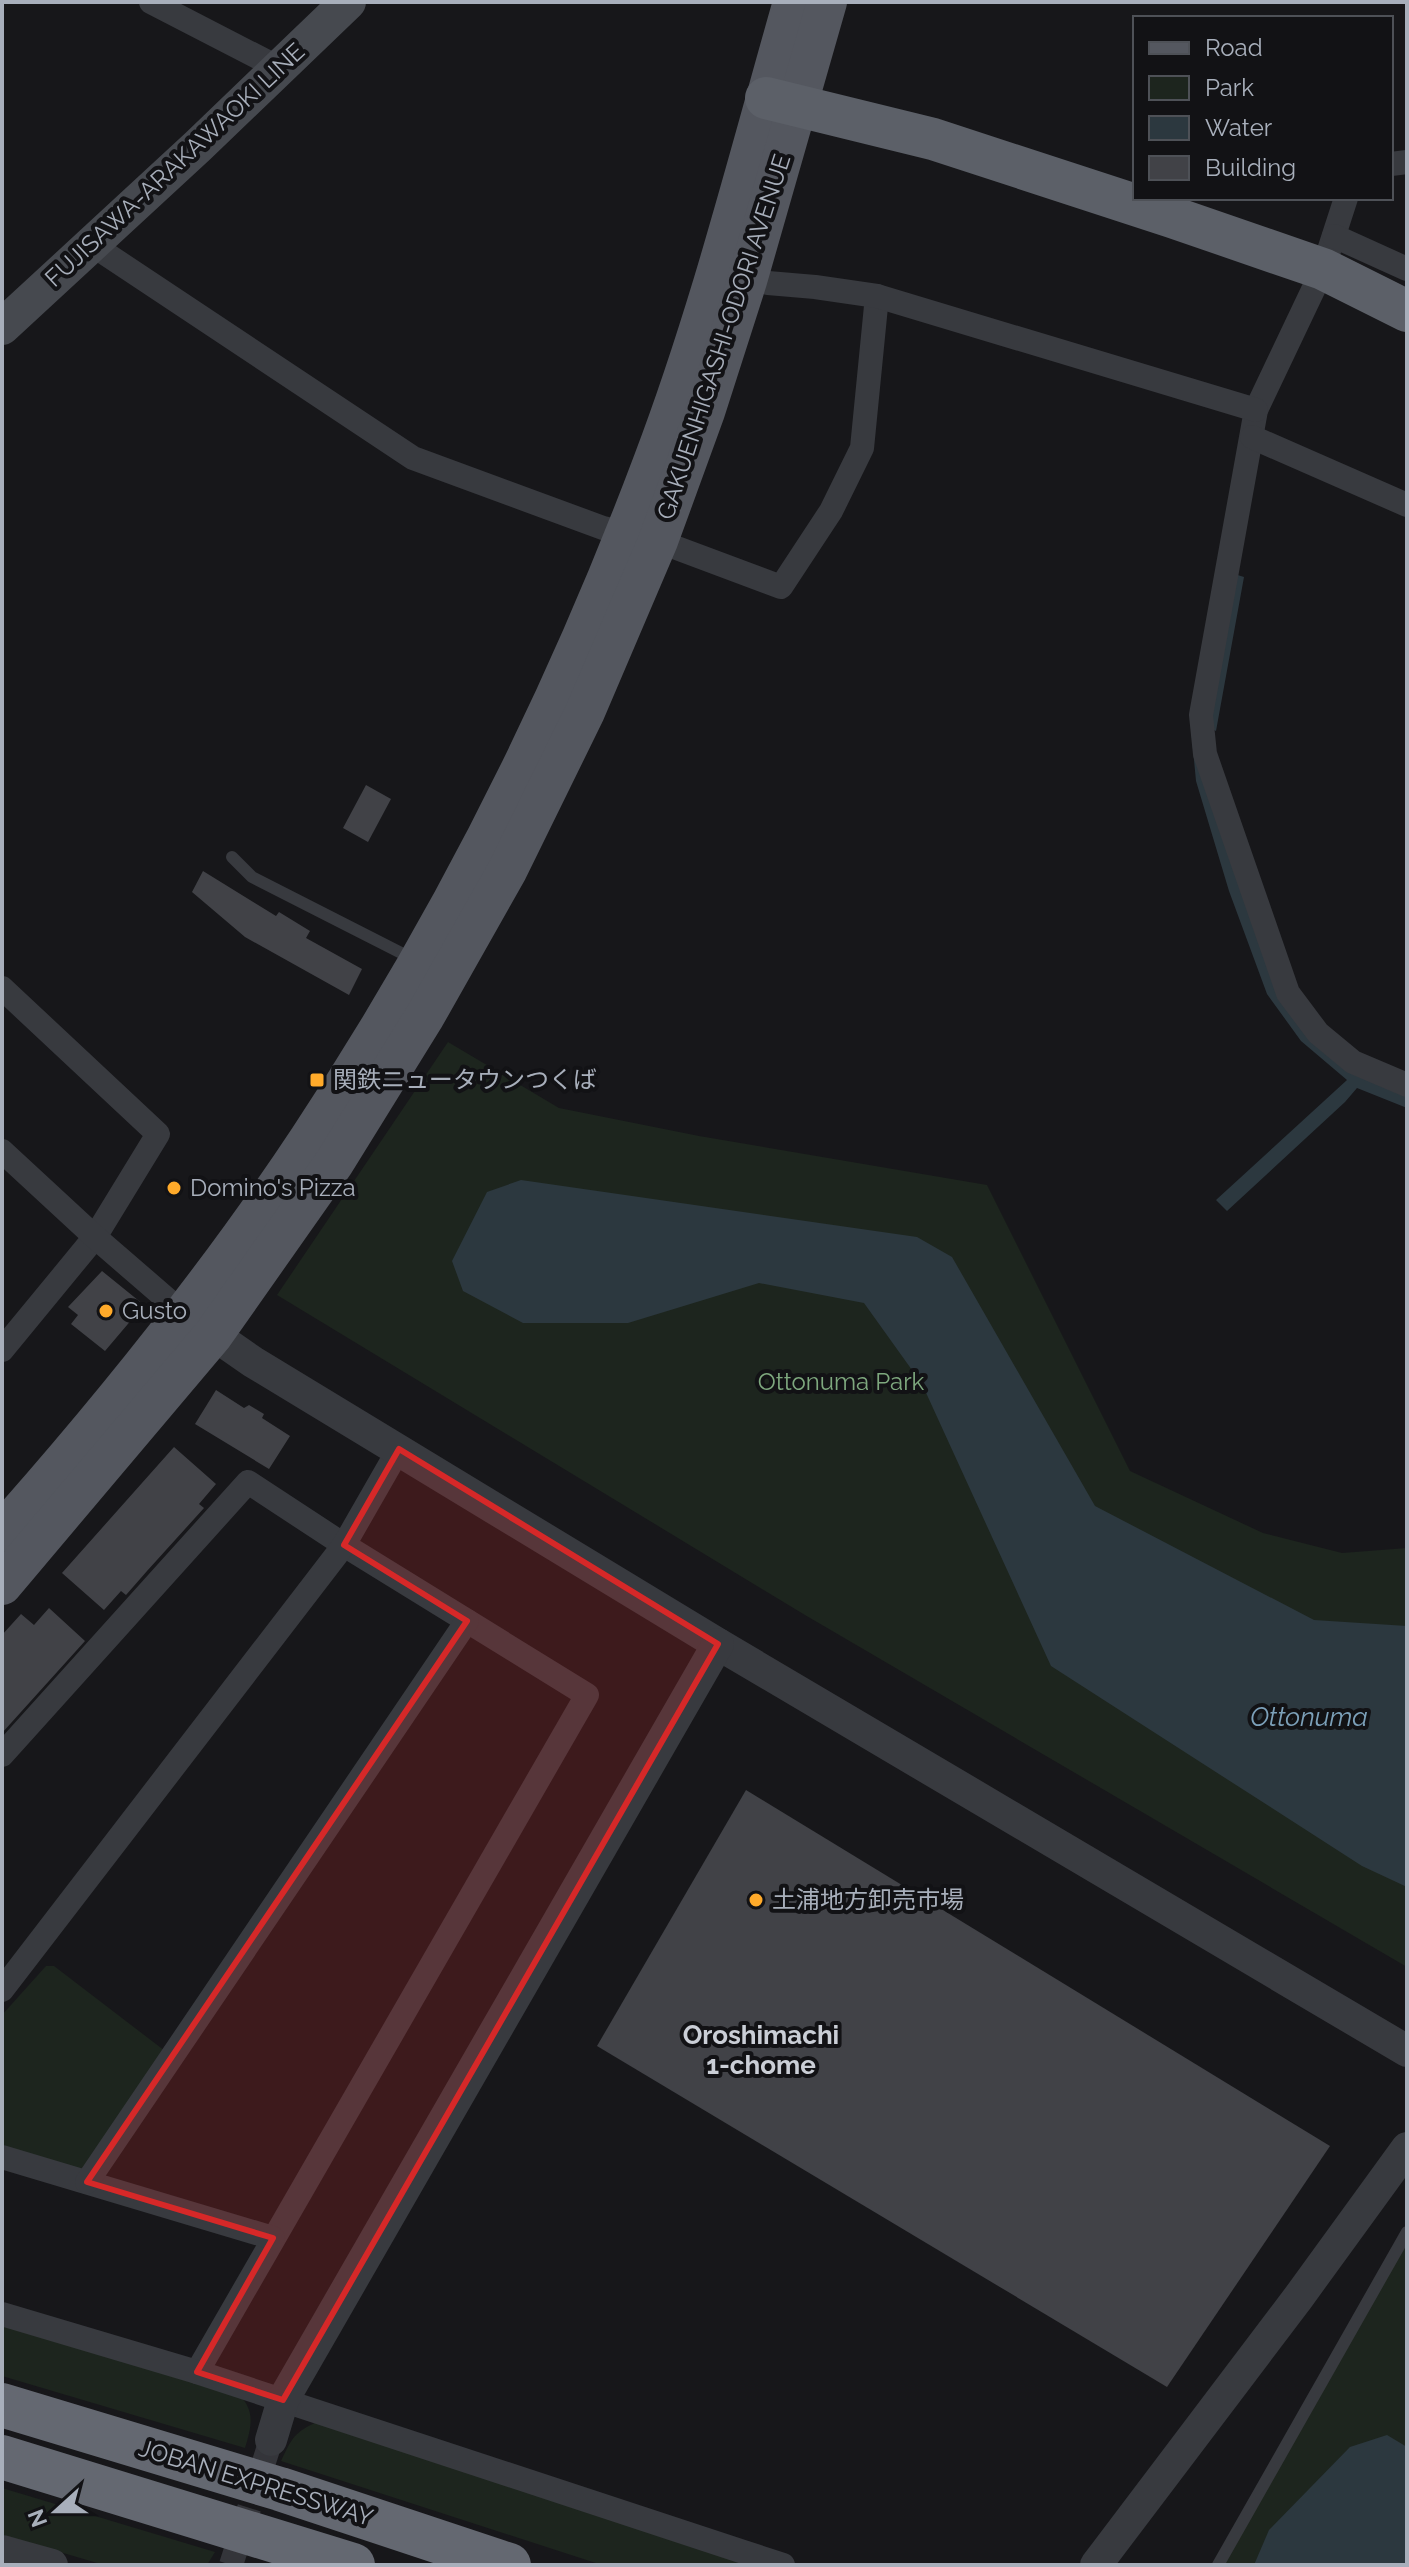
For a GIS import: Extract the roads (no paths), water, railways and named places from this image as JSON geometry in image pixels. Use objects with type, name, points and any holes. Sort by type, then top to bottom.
[{"type":"highway","points":[[782,101],[933,139],[1172,217],[1328,252],[1407,311]]},
{"type":"highway","name":"JOBAN EXPRESSWAY","points":[[2,2405],[280,2489],[509,2565]]},
{"type":"highway","name":"JOBAN EXPRESSWAY","points":[[2,2457],[353,2565]]},
{"type":"main road","name":"FUJISAWA-ARAKAWAOKI LINE","points":[[2,327],[348,2]]},
{"type":"main road","name":"GAKUENHIGASHI-ODORI AVENUE","points":[[2,1532],[67,1459],[198,1324],[418,961],[480,849],[641,538],[705,412],[747,281],[782,101],[793,2]]},
{"type":"main road","name":"GAKUENHIGASHI-ODORI AVENUE","points":[[782,101],[827,2]]},
{"type":"main road","name":"GAKUENHIGASHI-ODORI AVENUE","points":[[2,1585],[198,1324],[334,1163],[425,1016],[500,884],[585,712],[641,538]]},
{"type":"street","points":[[151,2],[279,68]]},
{"type":"street","points":[[1345,200],[1328,252],[1256,410],[1201,715],[1205,754],[1288,993],[1318,1033],[1353,1062],[1407,1085]]},
{"type":"street","points":[[91,244],[413,458],[781,587],[831,511],[862,448],[877,296]]},
{"type":"street","points":[[1328,252],[1407,269]]},
{"type":"street","points":[[768,283],[877,296],[1256,410]]},
{"type":"street","points":[[1252,437],[1407,505]]},
{"type":"street","points":[[2,988],[158,1134],[95,1237],[3,1345]]},
{"type":"street","points":[[2,1151],[95,1237],[198,1324],[253,1362],[718,1644],[1407,2051]]},
{"type":"street","points":[[2,1990],[344,1545],[399,1449]]},
{"type":"street","points":[[2,1755],[248,1482],[587,1695],[197,2372]]},
{"type":"street","points":[[87,2182],[467,1621]]},
{"type":"street","points":[[271,2440],[283,2400],[718,1644]]},
{"type":"street","points":[[1096,2565],[1407,2148]]},
{"type":"street","points":[[2,2157],[273,2238]]},
{"type":"street","points":[[2,2314],[197,2372],[783,2565]]},
{"type":"street","points":[[2,2551],[52,2565]]},
{"type":"lane","points":[[232,857],[252,877],[418,961]]},
{"type":"lane","points":[[1218,2565],[1407,2232]]},
{"type":"water","points":[[1231,573],[1244,577],[1216,731],[1191,718],[1278,987],[1407,1093],[1407,1108],[1357,1088],[1227,1211],[1216,1200],[1347,1080],[1301,1041],[1267,994],[1229,891],[1196,781],[1190,718]]},
{"type":"water","name":"Ottonuma","points":[[521,1180],[917,1237],[952,1257],[1095,1506],[1314,1620],[1407,1626],[1407,1887],[1362,1866],[1051,1666],[922,1384],[864,1303],[759,1283],[628,1323],[523,1323],[463,1291],[452,1261],[487,1192]]},
{"type":"water","points":[[1387,2435],[1407,2447],[1407,2565],[1254,2565],[1269,2530],[1350,2447]]},
{"type":"tunnel","points":[[231,2565],[271,2440]]},
{"type":"place","name":"関鉄ニュータウンつくば","points":[[317,1080]]},
{"type":"place","name":"Domino's Pizza","points":[[174,1188]]},
{"type":"place","name":"Gusto","points":[[106,1311]]},
{"type":"place","name":"土浦地方卸売市場","points":[[756,1900]]},
{"type":"district","name":"Oroshimachi 1-chome","points":[[761,2050]]},
{"type":"park label","name":"Ottonuma Park","points":[[841,1382]]}]
